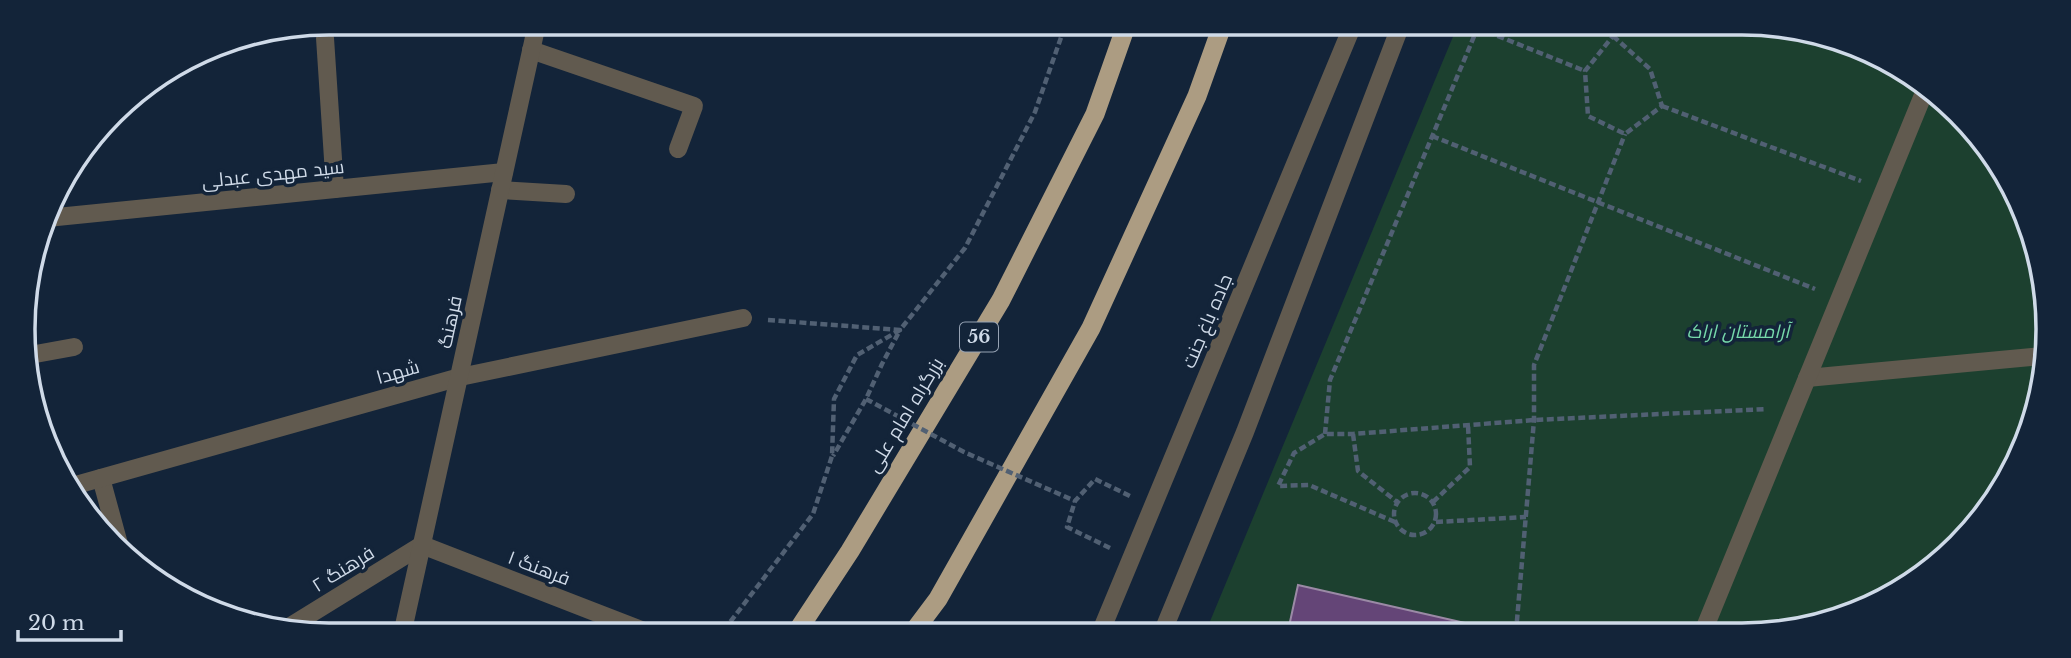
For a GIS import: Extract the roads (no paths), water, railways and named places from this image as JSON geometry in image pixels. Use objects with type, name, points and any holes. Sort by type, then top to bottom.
[{"type":"highway","name":"بزرگراه امام علی","points":[[804,623],[1001,300],[1094,114],[1123,35]]},
{"type":"highway","points":[[920,623],[938,599],[1091,328],[1197,96],[1219,35]]},
{"type":"street","name":"فرهنگ","points":[[405,623],[534,35]]},
{"type":"street","name":"جاده باغ جنت","points":[[1104,623],[1349,35]]},
{"type":"street","points":[[1166,623],[1245,432],[1397,35]]},
{"type":"street","points":[[325,38],[335,189]]},
{"type":"street","points":[[531,50],[694,106],[678,149]]},
{"type":"street","points":[[1707,623],[1922,97]]},
{"type":"street","name":"سید مهدی عبدلی","points":[[57,217],[504,172]]},
{"type":"street","points":[[500,190],[566,194]]},
{"type":"street","name":"شهدا","points":[[80,484],[460,377],[743,318]]},
{"type":"street","points":[[37,354],[74,347]]},
{"type":"street","points":[[1807,378],[2034,357]]},
{"type":"street","points":[[101,478],[115,531]]},
{"type":"street","name":"فرهنگ ۲","points":[[299,621],[422,545]]},
{"type":"street","name":"فرهنگ ۱","points":[[422,545],[623,623]]},
{"type":"park label","name":"آرامستان اراک","points":[[1738,331]]}]
